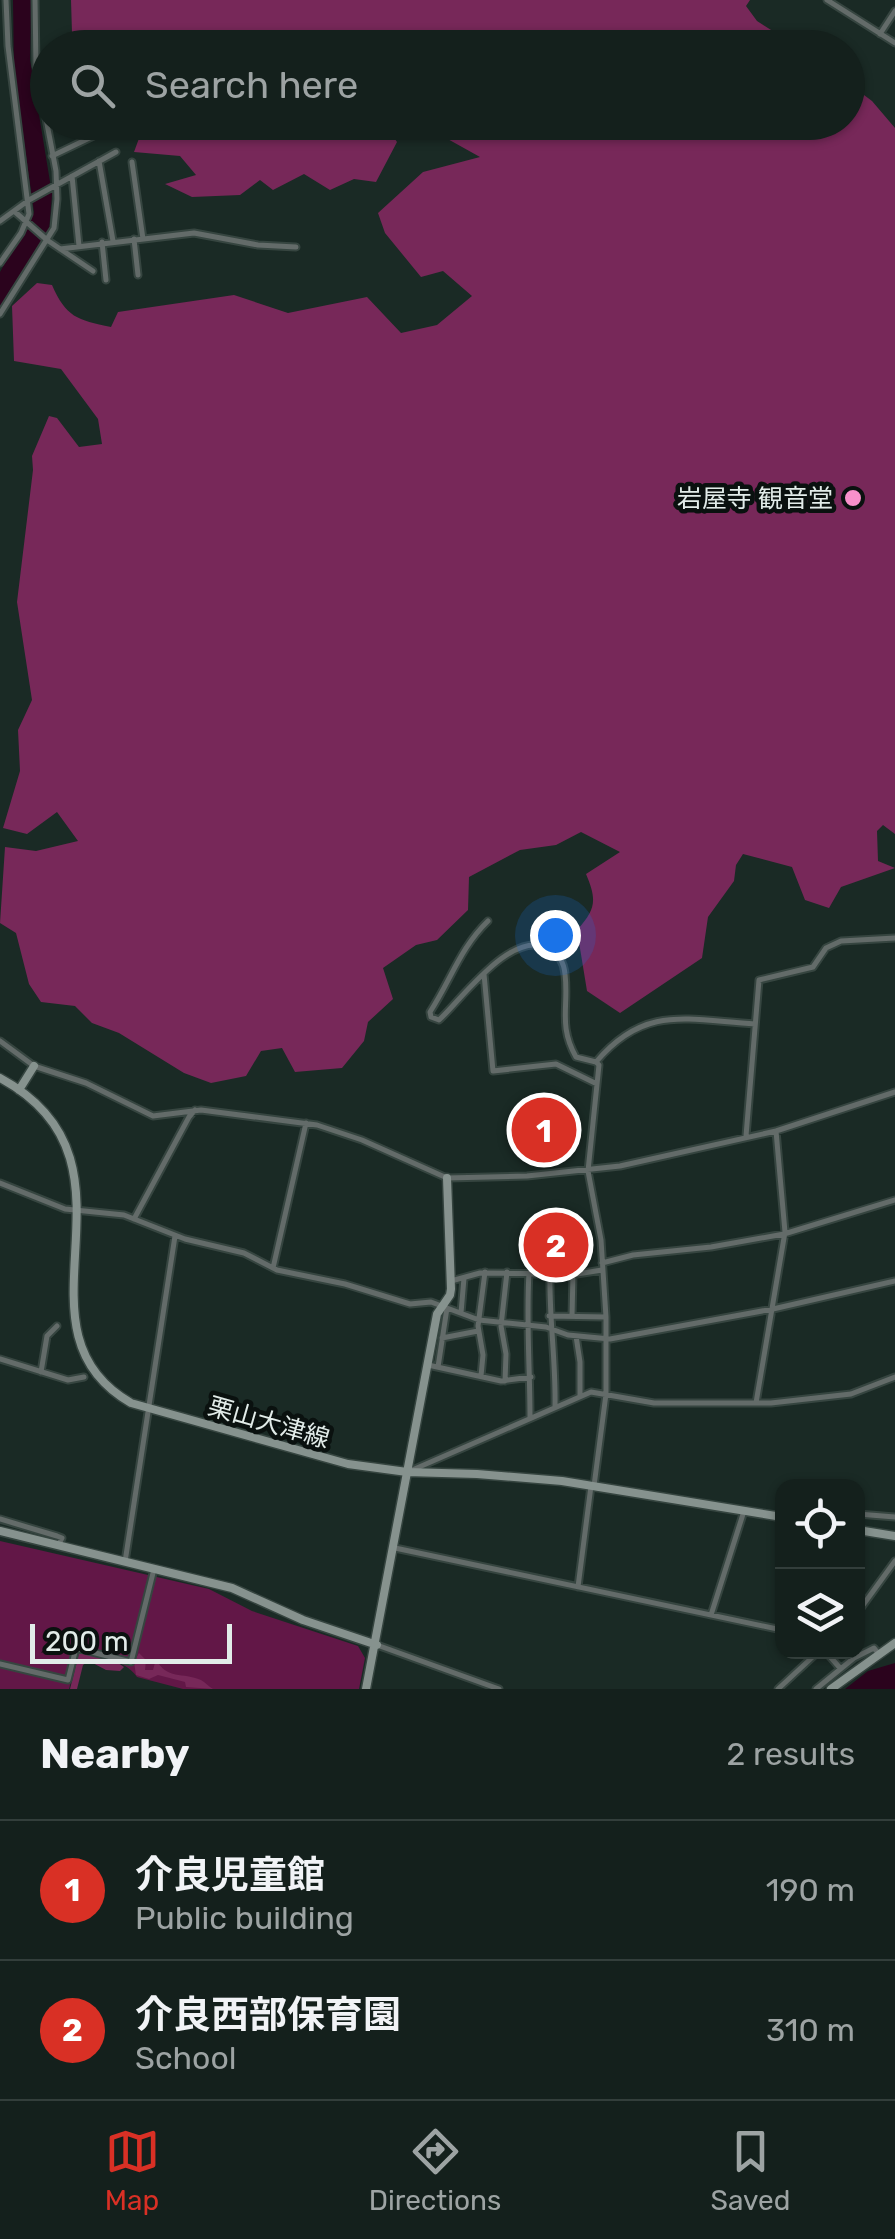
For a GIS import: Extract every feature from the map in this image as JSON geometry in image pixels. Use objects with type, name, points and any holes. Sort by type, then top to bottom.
[{"type":"main road","points":[[19,1090],[34,1066]]},
{"type":"main road","points":[[0,1078],[35,1105],[62,1151],[67,1181],[63,1226]]},
{"type":"main road","points":[[366,1689],[377,1646],[406,1472],[433,1366],[437,1314],[450,1296],[447,1178]]},
{"type":"main road","points":[[56,1323],[60,1338]]},
{"type":"main road","name":"栗山大津線","points":[[77,1368],[105,1392],[317,1458],[406,1472],[477,1474],[593,1486],[775,1517]]},
{"type":"main road","points":[[0,1531],[232,1588],[303,1620],[377,1646]]},
{"type":"main road","points":[[865,1531],[895,1536]]},
{"type":"main road","points":[[830,1689],[895,1643]]},
{"type":"street","points":[[0,263],[26,223],[30,200],[8,46],[6,0]]},
{"type":"street","points":[[34,0],[35,30]]},
{"type":"street","points":[[827,0],[895,43]]},
{"type":"street","points":[[880,34],[895,10]]},
{"type":"street","points":[[0,314],[54,228],[50,140]]},
{"type":"street","points":[[52,156],[87,140]]},
{"type":"street","points":[[0,221],[116,152]]},
{"type":"street","points":[[99,161],[112,241]]},
{"type":"street","points":[[132,162],[143,239]]},
{"type":"street","points":[[72,176],[78,246]]},
{"type":"street","points":[[14,211],[93,271]]},
{"type":"street","points":[[60,249],[194,233],[258,245],[296,247]]},
{"type":"street","points":[[134,240],[138,275]]},
{"type":"street","points":[[102,242],[106,280]]},
{"type":"street","points":[[488,921],[462,951],[430,1012],[431,1018],[439,1020],[463,992],[524,946],[541,945],[554,951],[563,962],[563,1010],[572,1050],[576,1057],[599,1065],[588,1171],[602,1266],[606,1394],[578,1587]]},
{"type":"street","points":[[746,1137],[758,980],[813,967],[826,948],[841,941],[895,938]]},
{"type":"street","points":[[484,974],[493,1071],[556,1064],[597,1084]]},
{"type":"street","points":[[596,1062],[624,1035],[654,1020],[755,1024]]},
{"type":"street","points":[[0,1041],[34,1066],[86,1083],[152,1116],[196,1110],[306,1124],[362,1140],[447,1178],[588,1171],[776,1131],[895,1092]]},
{"type":"street","points":[[134,1219],[189,1116],[196,1110]]},
{"type":"street","points":[[273,1268],[306,1124]]},
{"type":"street","points":[[756,1404],[784,1234],[776,1131]]},
{"type":"street","points":[[0,1183],[66,1209],[116,1213],[175,1236],[244,1253],[273,1268],[410,1304],[432,1302],[479,1320],[526,1324],[576,1336],[606,1337],[771,1310],[895,1281]]},
{"type":"street","points":[[451,1280],[485,1272],[573,1274],[634,1255],[711,1248],[784,1234],[895,1200]]},
{"type":"street","points":[[125,1562],[175,1236]]},
{"type":"street","points":[[480,1376],[483,1355],[478,1331],[485,1272]]},
{"type":"street","points":[[506,1380],[501,1322],[507,1272]]},
{"type":"street","points":[[529,1273],[526,1324],[531,1354],[530,1417]]},
{"type":"street","points":[[550,1273],[555,1406]]},
{"type":"street","points":[[572,1316],[573,1274]]},
{"type":"street","points":[[460,1313],[464,1278]]},
{"type":"street","points":[[549,1316],[606,1317]]},
{"type":"street","points":[[41,1372],[47,1336],[56,1323]]},
{"type":"street","points":[[438,1337],[478,1331]]},
{"type":"street","points":[[576,1336],[580,1395]]},
{"type":"street","points":[[0,1358],[68,1380],[84,1376]]},
{"type":"street","points":[[433,1366],[506,1380],[530,1377]]},
{"type":"street","points":[[406,1472],[580,1395],[606,1394],[654,1403],[756,1404],[850,1394],[895,1377]]},
{"type":"street","points":[[711,1615],[744,1511]]},
{"type":"street","points":[[865,1515],[895,1517]]},
{"type":"street","points":[[0,1519],[62,1538],[59,1546]]},
{"type":"street","points":[[395,1548],[775,1629]]},
{"type":"street","points":[[865,1602],[895,1561]]},
{"type":"street","points":[[0,1664],[68,1680],[76,1648],[131,1662],[154,1569]]},
{"type":"street","points":[[377,1646],[499,1689]]},
{"type":"street","points":[[816,1689],[838,1665],[874,1648],[878,1653]]},
{"type":"street","points":[[778,1689],[814,1659]]},
{"type":"street","points":[[831,1659],[838,1665]]},
{"type":"shaded area","points":[[13,0],[31,0],[30,140],[43,140],[52,194],[49,231],[0,307],[0,272],[34,212],[14,70]]},
{"type":"shaded area","points":[[71,0],[750,0],[746,6],[757,21],[771,30],[72,30]]},
{"type":"shaded area","points":[[865,96],[895,128],[895,834],[883,825],[877,831],[878,861],[895,868],[841,887],[829,908],[805,900],[792,867],[743,854],[736,865],[734,881],[708,917],[702,958],[620,1013],[587,991],[577,930],[593,904],[586,874],[620,852],[581,832],[556,845],[520,850],[469,877],[468,910],[437,940],[416,945],[383,968],[393,999],[368,1022],[364,1041],[342,1068],[295,1072],[282,1048],[261,1051],[246,1076],[211,1083],[184,1073],[119,1033],[92,1023],[75,1006],[41,1002],[29,984],[16,933],[0,923],[5,847],[36,851],[78,841],[57,812],[27,834],[3,828],[20,771],[18,730],[32,700],[17,602],[32,456],[49,416],[57,418],[79,447],[102,444],[98,419],[61,369],[14,361],[12,306],[37,283],[52,285],[68,311],[111,327],[118,312],[234,295],[288,313],[367,297],[401,333],[437,325],[472,296],[443,271],[421,277],[385,233],[378,213],[423,172],[480,157],[450,140],[865,140]]},
{"type":"shaded area","points":[[138,140],[397,142],[376,182],[354,179],[330,190],[304,174],[273,190],[260,180],[240,195],[192,197],[165,184],[196,175],[180,156],[134,152]]},
{"type":"shaded area","points":[[0,1541],[209,1589],[252,1611],[358,1646],[365,1658],[359,1689],[183,1689],[137,1677],[119,1662],[79,1652],[69,1689],[0,1689]]},
{"type":"shaded area","points":[[79,1653],[114,1660],[124,1667],[120,1671],[106,1670],[89,1661],[83,1665],[77,1689],[70,1689]]},
{"type":"shaded area","points":[[139,1653],[146,1660],[145,1670],[153,1670],[156,1659],[170,1673],[201,1680],[213,1689],[186,1687],[185,1682],[158,1675],[149,1679],[136,1675],[134,1662]]},
{"type":"shaded area","points":[[895,1663],[895,1689],[845,1689],[868,1671]]},
{"type":"place","name":"岩屋寺 観音堂","points":[[853,498]]},
{"type":"place","name":"介良児童館","points":[[544,1130]]},
{"type":"place","name":"介良西部保育園","points":[[556,1245]]}]
